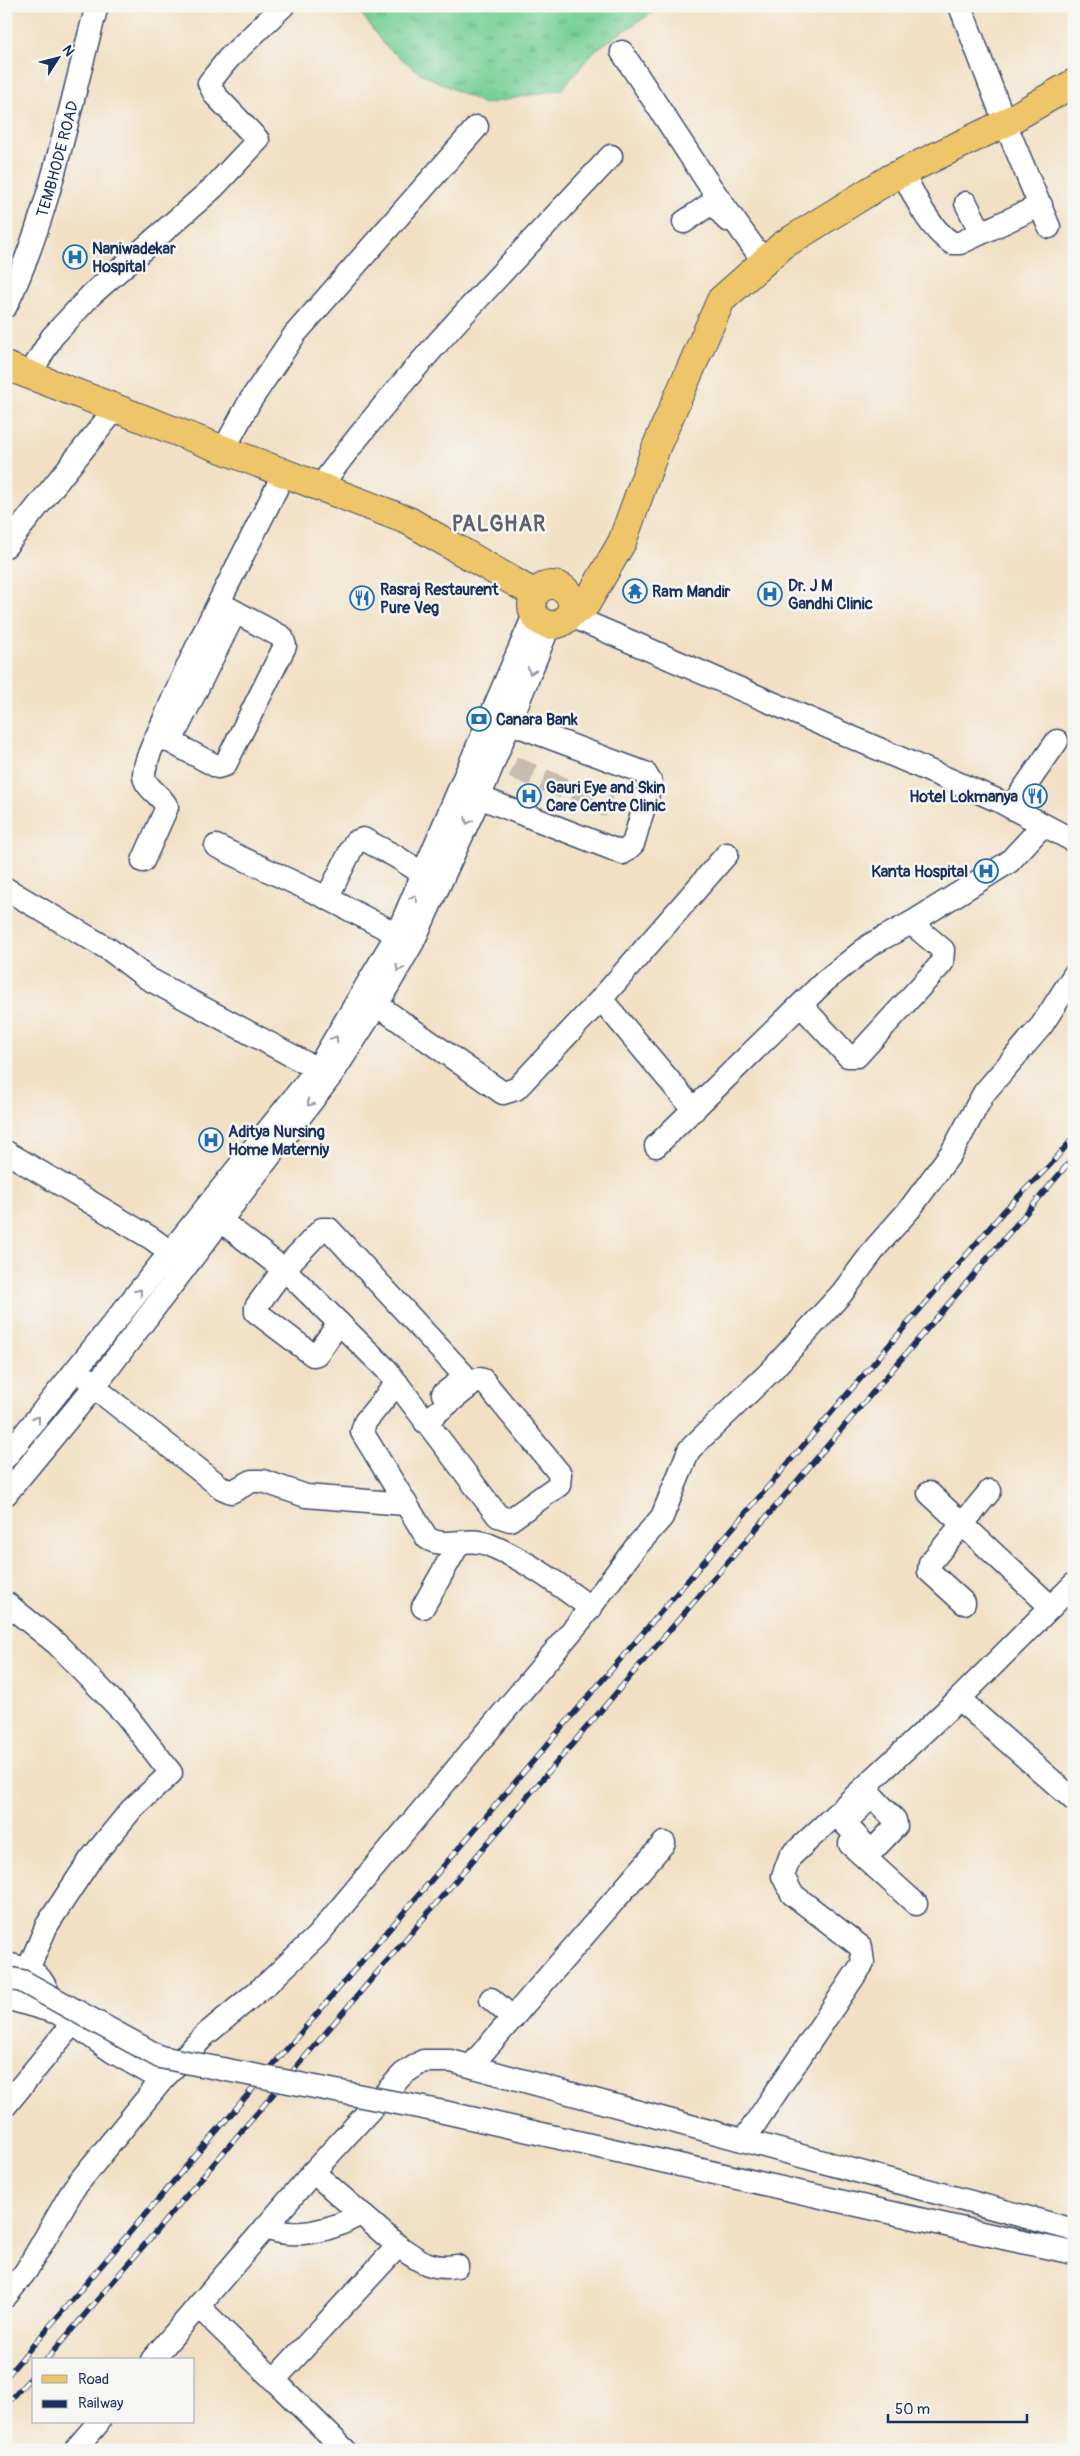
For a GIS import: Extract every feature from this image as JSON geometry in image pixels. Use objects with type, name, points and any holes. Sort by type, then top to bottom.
[{"type":"main road","points":[[18,370],[409,521],[547,612],[586,604],[622,542],[658,445],[721,300],[783,245],[891,178],[1005,123],[1074,83]]},
{"type":"street","name":"TEMBHODE ROAD","points":[[6,306],[25,267],[52,181],[97,6]]},
{"type":"street","points":[[18,370],[91,295],[214,187],[258,140],[215,95],[209,83],[228,59],[283,6]]},
{"type":"street","points":[[960,6],[1005,123],[1049,227]]},
{"type":"street","points":[[622,52],[761,264]]},
{"type":"street","points":[[224,449],[250,401],[295,334],[477,128]]},
{"type":"street","points":[[320,487],[362,429],[472,305],[611,156]]},
{"type":"street","points":[[904,173],[934,226],[952,243],[960,243],[1040,205]]},
{"type":"street","points":[[966,203],[981,233]]},
{"type":"street","points":[[684,222],[710,204],[715,205],[761,264]]},
{"type":"street","points":[[6,546],[116,408]]},
{"type":"street","points":[[143,861],[167,807],[164,798],[145,782],[144,773],[164,738],[178,685],[227,608],[284,473]]},
{"type":"street","points":[[164,738],[218,766],[225,765],[285,646],[282,638],[227,608]]},
{"type":"street","points":[[6,1494],[14,1469],[94,1386],[179,1258],[324,1072],[370,998],[405,938],[470,794],[494,760],[500,719],[547,612],[1011,807],[1074,841]]},
{"type":"street","points":[[470,794],[623,853],[633,844],[651,783],[645,773],[500,719]]},
{"type":"street","points":[[1011,807],[1057,741]]},
{"type":"street","points":[[656,1146],[825,981],[870,945],[911,923],[1009,862],[1043,825]]},
{"type":"street","points":[[327,898],[355,842],[363,839],[432,879]]},
{"type":"street","points":[[216,846],[327,898],[405,938]]},
{"type":"street","points":[[370,998],[503,1093],[516,1088],[601,999],[727,854]]},
{"type":"street","points":[[6,889],[110,950],[147,978],[324,1072]]},
{"type":"street","points":[[801,1005],[848,1056],[857,1056],[942,963],[943,950],[911,923]]},
{"type":"street","points":[[6,2296],[26,2271],[74,2188],[162,2080],[205,2035],[269,1982],[317,1936],[590,1608],[634,1548],[662,1517],[689,1450],[797,1342],[842,1293],[877,1246],[910,1210],[952,1152],[984,1093],[1042,1026],[1074,975]]},
{"type":"street","points":[[601,999],[694,1110]]},
{"type":"street","points":[[6,1152],[151,1238],[179,1258]]},
{"type":"street","points":[[213,1214],[284,1268],[386,1369],[422,1418],[498,1516],[510,1520],[559,1485],[560,1474],[483,1380],[479,1379],[422,1418]]},
{"type":"street","points":[[339,1322],[317,1354],[313,1355],[256,1312],[256,1307],[284,1268],[322,1229],[329,1229],[464,1374],[462,1380],[422,1418]]},
{"type":"street","points":[[6,1457],[77,1367],[179,1258]]},
{"type":"street","points":[[77,1367],[94,1386],[222,1488],[231,1492],[252,1481],[263,1480],[306,1496],[406,1504]]},
{"type":"street","points":[[397,1384],[365,1422],[362,1432],[427,1538],[434,1543],[485,1543],[538,1570],[590,1608]]},
{"type":"street","points":[[964,1603],[930,1571],[930,1563],[990,1491]]},
{"type":"street","points":[[929,1493],[1051,1607]]},
{"type":"street","points":[[423,1607],[459,1543]]},
{"type":"street","points":[[744,2140],[863,1962],[860,1947],[792,1894],[783,1876],[790,1858],[836,1826],[1074,1584]]},
{"type":"street","points":[[6,1603],[57,1644],[126,1715],[171,1773],[131,1810],[90,1860],[47,1925],[28,1968],[11,1999],[65,2019],[162,2080]]},
{"type":"street","points":[[959,1700],[1074,1800]]},
{"type":"street","points":[[836,1826],[869,1849],[874,1849],[896,1826],[894,1820],[868,1792]]},
{"type":"street","points":[[836,1826],[916,1904]]},
{"type":"street","points":[[471,2066],[664,1843]]},
{"type":"street","points":[[6,1964],[28,1968],[42,1979],[65,2019]]},
{"type":"street","points":[[6,1978],[22,1981],[160,2057],[444,2112],[1074,2254]]},
{"type":"street","points":[[492,1999],[513,2018]]},
{"type":"street","points":[[6,2105],[65,2019]]},
{"type":"street","points":[[154,2358],[313,2172],[403,2074],[423,2061],[451,2061],[471,2066],[1074,2230]]},
{"type":"street","points":[[313,2172],[398,2246],[439,2269],[458,2266]]},
{"type":"street","points":[[265,2228],[289,2233],[327,2228],[350,2220],[361,2213]]},
{"type":"street","points":[[274,2380],[398,2246]]},
{"type":"street","points":[[198,2306],[345,2450]]},
{"type":"street","points":[[75,2450],[97,2424]]},
{"type":"green space","points":[[361,6],[662,6],[595,50],[562,89],[484,104],[420,73],[384,45],[359,10]]},
{"type":"tunnel","points":[[513,767],[609,807]]},
{"type":"railway","points":[[6,2377],[1004,1211],[1051,1164],[1074,1137]]},
{"type":"railway","points":[[48,2358],[1074,1157]]},
{"type":"railway","points":[[6,2405],[32,2376]]},
{"type":"place","name":"Naniwadekar Hospital","points":[[75,257]]},
{"type":"place","name":"Ram Mandir","points":[[635,591]]},
{"type":"place","name":"Dr. J M Gandhi Clinic","points":[[770,594]]},
{"type":"place","name":"Rasraj Restaurent Pure Veg","points":[[362,598]]},
{"type":"place","name":"Canara Bank","points":[[479,719]]},
{"type":"place","name":"Gauri Eye and Skin Care Centre Clinic","points":[[529,796]]},
{"type":"place","name":"Hotel Lokmanya","points":[[1035,796]]},
{"type":"place","name":"Kanta Hospital","points":[[986,871]]},
{"type":"place","name":"Aditya Nursing Home Materniy","points":[[211,1140]]},
{"type":"district","name":"PALGHAR","points":[[499,524]]}]
